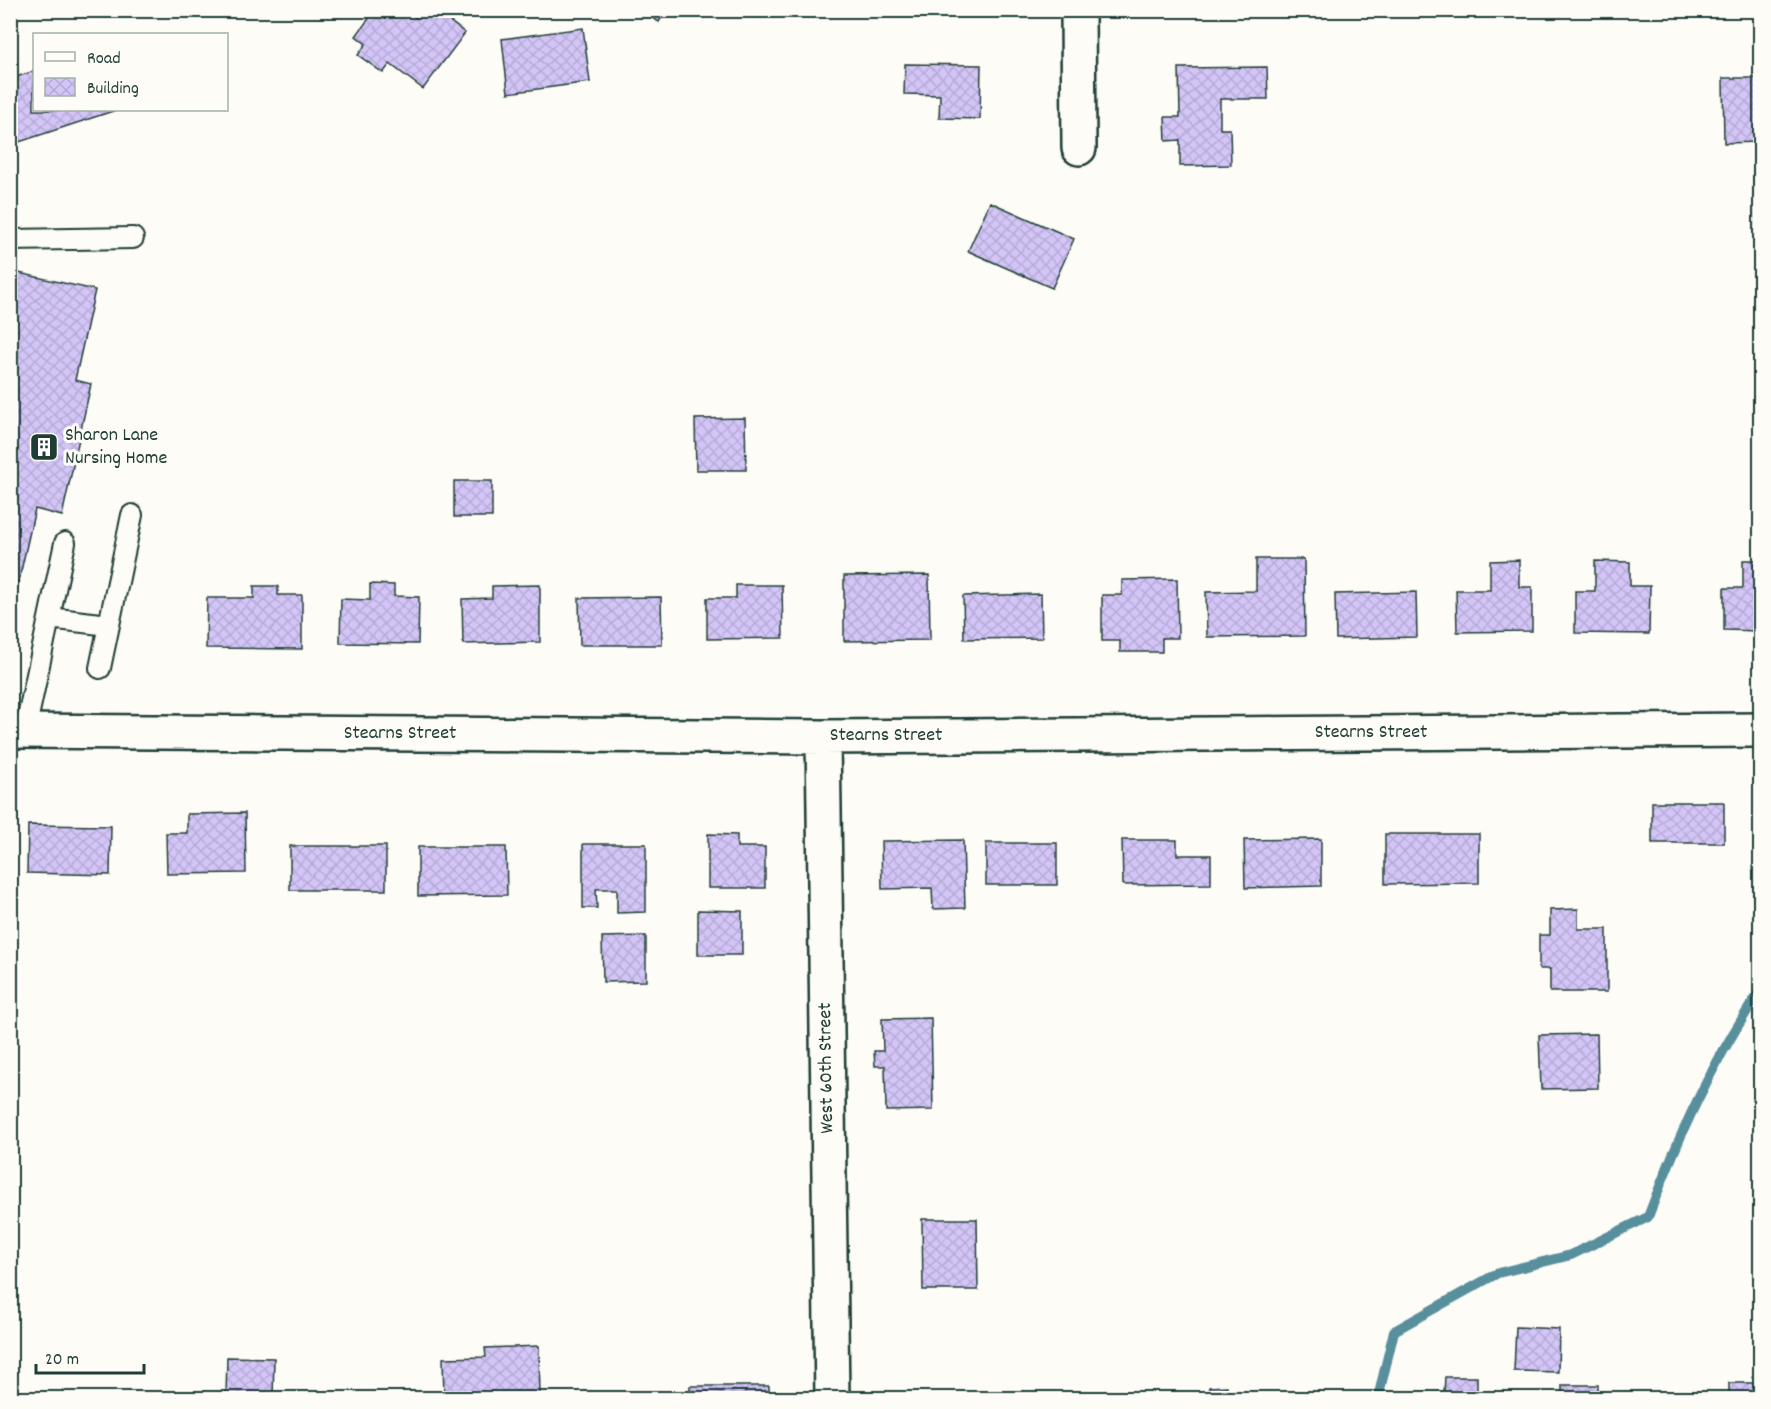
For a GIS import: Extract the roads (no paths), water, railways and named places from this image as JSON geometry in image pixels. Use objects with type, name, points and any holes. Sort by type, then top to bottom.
[{"type":"street","points":[[1078,10],[1080,148]]},
{"type":"street","name":"Stearns Street","points":[[18,731],[823,737],[1761,730]]},
{"type":"street","name":"West 60th Street","points":[[823,737],[832,1398]]},
{"type":"lane","points":[[10,240],[133,238]]},
{"type":"lane","points":[[100,668],[132,515]]},
{"type":"lane","points":[[18,731],[49,618],[65,543]]},
{"type":"lane","points":[[49,618],[109,625]]},
{"type":"waterway","points":[[1378,1398],[1394,1331],[1498,1273],[1571,1255],[1648,1217],[1697,1101],[1726,1046],[1760,991]]},
{"type":"place","name":"Sharon Lane Nursing Home","points":[[44,447]]}]
